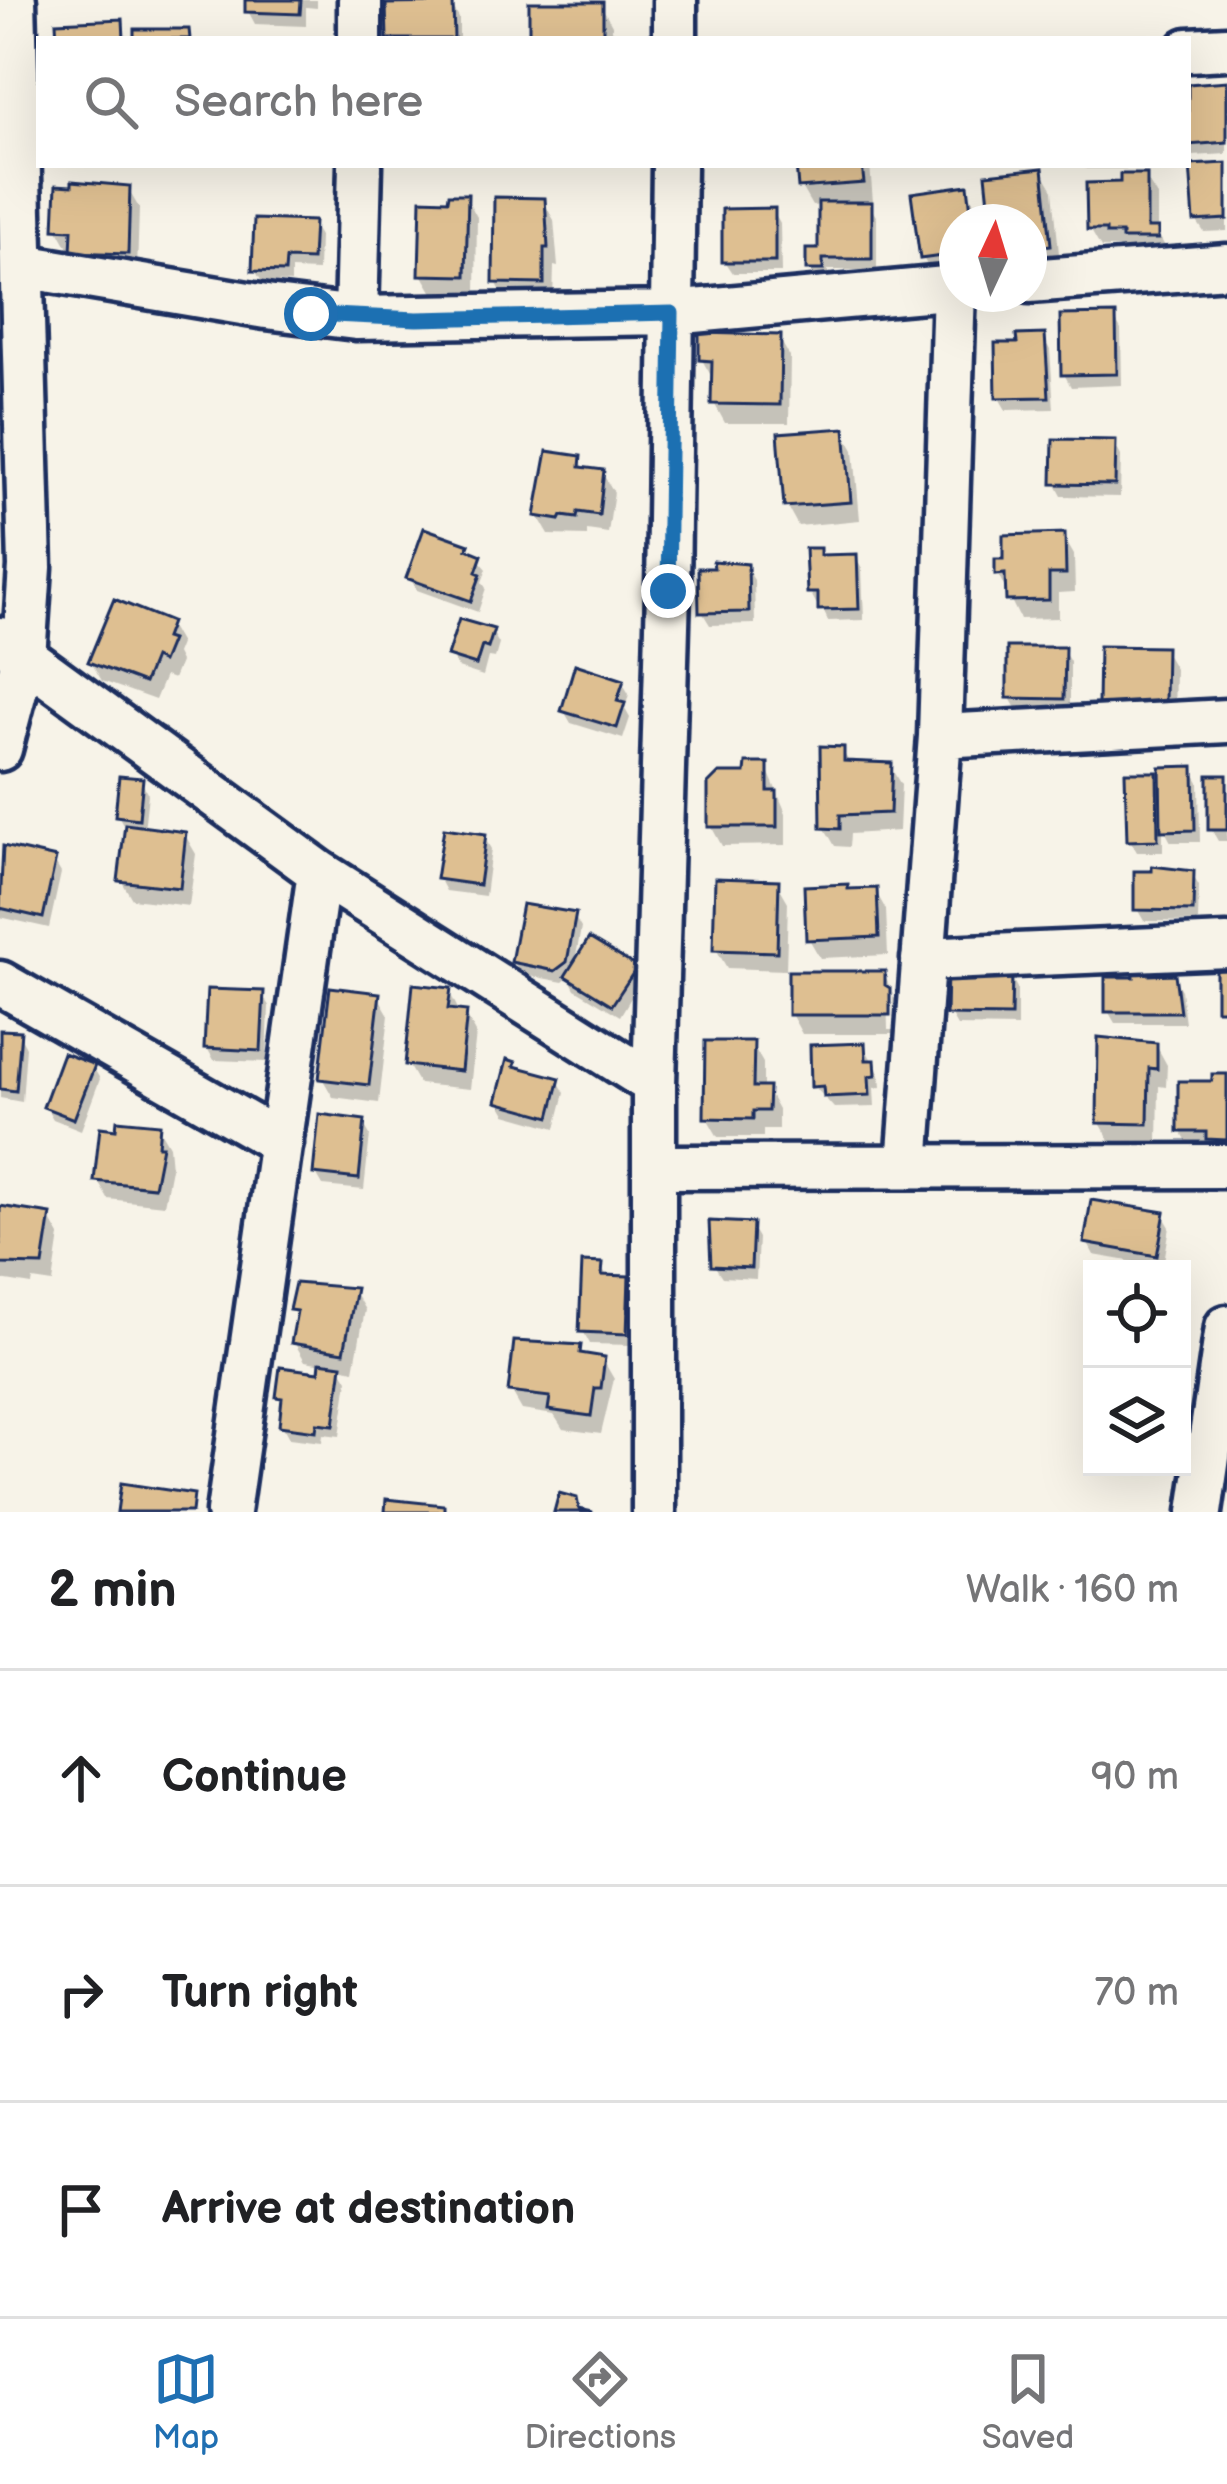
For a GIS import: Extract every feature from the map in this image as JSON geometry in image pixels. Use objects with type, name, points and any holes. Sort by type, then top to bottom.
[{"type":"street","points":[[0,748],[31,526],[14,0]]},
{"type":"street","points":[[360,0],[360,36]]},
{"type":"street","points":[[675,0],[675,36]]},
{"type":"street","points":[[1191,50],[1227,48]]},
{"type":"street","points":[[356,318],[359,168]]},
{"type":"street","points":[[654,1512],[654,1084],[674,168]]},
{"type":"street","points":[[23,266],[266,308],[356,318],[672,313],[939,288]]},
{"type":"street","points":[[1047,280],[1227,266]]},
{"type":"street","points":[[908,1165],[940,736],[954,312]]},
{"type":"street","points":[[12,648],[319,872],[654,1084]]},
{"type":"street","points":[[940,736],[1227,721]]},
{"type":"street","points":[[228,1512],[319,872]]},
{"type":"street","points":[[923,959],[1227,946]]},
{"type":"street","points":[[0,983],[281,1143]]},
{"type":"street","points":[[655,1166],[1227,1166]]},
{"type":"street","points":[[1200,1512],[1227,1328]]},
{"type":"building","points":[[245,0],[301,0],[300,14],[245,12]]},
{"type":"building","points":[[529,2],[603,2],[603,36],[529,36]]},
{"type":"building","points":[[453,3],[454,36],[387,36],[386,4]]},
{"type":"building","points":[[123,19],[124,36],[57,36],[56,22]]},
{"type":"building","points":[[134,29],[189,29],[190,36],[134,36]]},
{"type":"building","points":[[1227,81],[1227,142],[1191,145],[1191,84]]},
{"type":"building","points":[[1227,163],[1227,219],[1194,221],[1191,165]]},
{"type":"building","points":[[796,168],[862,168],[864,183],[798,188]]},
{"type":"building","points":[[1043,168],[1047,204],[989,204],[986,174]]},
{"type":"building","points":[[1120,174],[1147,174],[1147,228],[1158,228],[1158,239],[1122,239],[1122,234],[1087,230],[1086,183],[1120,182]]},
{"type":"building","points":[[72,181],[130,186],[128,254],[71,252],[72,230],[54,229],[56,185],[72,186]]},
{"type":"building","points":[[968,185],[970,204],[939,204],[939,256],[920,259],[911,193]]},
{"type":"building","points":[[449,194],[468,194],[466,276],[419,275],[421,199],[448,200]]},
{"type":"building","points":[[494,197],[545,198],[544,284],[493,283]]},
{"type":"building","points":[[818,202],[872,202],[872,259],[823,259],[823,270],[806,270],[806,249],[818,249]]},
{"type":"building","points":[[775,208],[775,262],[722,262],[722,209]]},
{"type":"building","points":[[254,219],[314,221],[312,260],[286,259],[285,272],[252,271]]},
{"type":"building","points":[[1116,314],[1117,374],[1061,375],[1060,315]]},
{"type":"building","points":[[699,333],[781,335],[780,405],[711,404],[712,361],[699,360]]},
{"type":"building","points":[[1045,334],[1049,397],[996,398],[995,343],[1017,343],[1016,335]]},
{"type":"building","points":[[845,428],[851,502],[784,507],[778,433]]},
{"type":"building","points":[[1053,439],[1116,440],[1115,485],[1052,484]]},
{"type":"building","points":[[547,451],[581,456],[580,467],[604,470],[599,515],[578,512],[577,518],[562,516],[560,520],[535,516]]},
{"type":"building","points":[[424,528],[469,544],[467,549],[482,555],[471,601],[406,578]]},
{"type":"building","points":[[1065,533],[1066,574],[1049,574],[1049,600],[1006,601],[1005,574],[995,575],[995,559],[1003,559],[1003,535]]},
{"type":"building","points":[[805,548],[820,548],[820,555],[857,554],[859,609],[818,610],[818,593],[807,593]]},
{"type":"building","points":[[713,561],[748,564],[749,612],[699,613],[698,568],[714,568]]},
{"type":"building","points":[[114,599],[171,622],[165,638],[171,640],[162,662],[154,658],[144,683],[88,662]]},
{"type":"building","points":[[459,619],[494,629],[476,665],[447,656]]},
{"type":"building","points":[[1099,646],[1166,647],[1165,702],[1152,702],[1152,707],[1098,706]]},
{"type":"building","points":[[1007,647],[1065,647],[1064,699],[1007,698]]},
{"type":"building","points":[[575,664],[624,680],[617,701],[625,703],[617,728],[561,711]]},
{"type":"building","points":[[820,746],[844,747],[844,761],[892,763],[890,813],[840,815],[840,829],[821,828]]},
{"type":"building","points":[[746,763],[768,763],[768,791],[777,791],[777,827],[708,827],[708,784],[719,773],[745,773]]},
{"type":"building","points":[[1194,766],[1195,830],[1161,831],[1160,767]]},
{"type":"building","points":[[1125,772],[1157,772],[1158,840],[1127,841]]},
{"type":"building","points":[[1208,775],[1227,775],[1227,830],[1208,830]]},
{"type":"building","points":[[119,776],[143,778],[139,819],[115,816]]},
{"type":"building","points":[[125,824],[186,832],[180,888],[118,881]]},
{"type":"building","points":[[444,828],[486,834],[479,885],[436,879]]},
{"type":"building","points":[[3,846],[56,858],[43,918],[0,908]]},
{"type":"building","points":[[1152,866],[1194,871],[1193,911],[1134,910],[1134,871],[1152,871]]},
{"type":"building","points":[[715,878],[779,880],[777,952],[713,950]]},
{"type":"building","points":[[848,884],[848,889],[877,888],[879,937],[806,940],[804,886]]},
{"type":"building","points":[[522,904],[576,913],[567,962],[555,971],[511,962]]},
{"type":"building","points":[[589,938],[637,967],[612,1005],[565,976]]},
{"type":"building","points":[[1133,968],[1150,968],[1150,975],[1175,974],[1180,1012],[1105,1012],[1105,977],[1134,977]]},
{"type":"building","points":[[1216,969],[1227,969],[1227,1009],[1216,1009]]},
{"type":"building","points":[[788,971],[885,971],[890,1015],[788,1015]]},
{"type":"building","points":[[947,971],[1012,972],[1011,1016],[946,1015]]},
{"type":"building","points":[[413,984],[451,988],[448,1009],[467,1011],[461,1071],[405,1065]]},
{"type":"building","points":[[330,987],[380,993],[369,1085],[319,1079]]},
{"type":"building","points":[[207,989],[264,991],[261,1051],[204,1048]]},
{"type":"building","points":[[0,1030],[21,1031],[16,1091],[0,1089]]},
{"type":"building","points":[[1098,1037],[1157,1043],[1157,1069],[1149,1068],[1148,1124],[1097,1123]]},
{"type":"building","points":[[705,1041],[754,1041],[753,1087],[769,1087],[768,1111],[753,1111],[753,1119],[704,1118]]},
{"type":"building","points":[[865,1043],[866,1060],[875,1060],[876,1075],[869,1076],[870,1095],[824,1097],[823,1086],[811,1087],[810,1045]]},
{"type":"building","points":[[63,1053],[95,1065],[74,1119],[43,1107]]},
{"type":"building","points":[[507,1059],[516,1062],[514,1066],[560,1078],[550,1117],[496,1102]]},
{"type":"building","points":[[1212,1074],[1227,1074],[1227,1140],[1206,1139],[1206,1132],[1178,1132],[1178,1081],[1212,1081]]},
{"type":"building","points":[[319,1114],[365,1120],[359,1179],[313,1174]]},
{"type":"building","points":[[117,1120],[160,1124],[158,1146],[162,1146],[154,1187],[94,1181],[100,1127],[116,1129]]},
{"type":"building","points":[[1091,1200],[1165,1212],[1157,1256],[1084,1243]]},
{"type":"building","points":[[0,1206],[51,1214],[43,1265],[0,1264]]},
{"type":"building","points":[[709,1221],[753,1223],[751,1268],[711,1266]]},
{"type":"building","points":[[582,1262],[603,1263],[602,1275],[629,1276],[627,1334],[579,1332]]},
{"type":"building","points":[[295,1283],[356,1288],[344,1352],[291,1343],[297,1311],[289,1310]]},
{"type":"building","points":[[514,1341],[581,1345],[580,1353],[605,1357],[591,1416],[548,1410],[550,1397],[508,1392]]},
{"type":"building","points":[[320,1362],[342,1365],[334,1425],[317,1423],[316,1431],[279,1426],[280,1367],[319,1372]]},
{"type":"building","points":[[121,1483],[194,1494],[192,1512],[117,1512]]},
{"type":"building","points":[[559,1493],[577,1498],[579,1509],[593,1512],[554,1512]]},
{"type":"building","points":[[386,1499],[444,1505],[444,1512],[385,1512]]},
{"type":"route","points":[[311,314],[417,319],[672,313],[668,591]]}]
